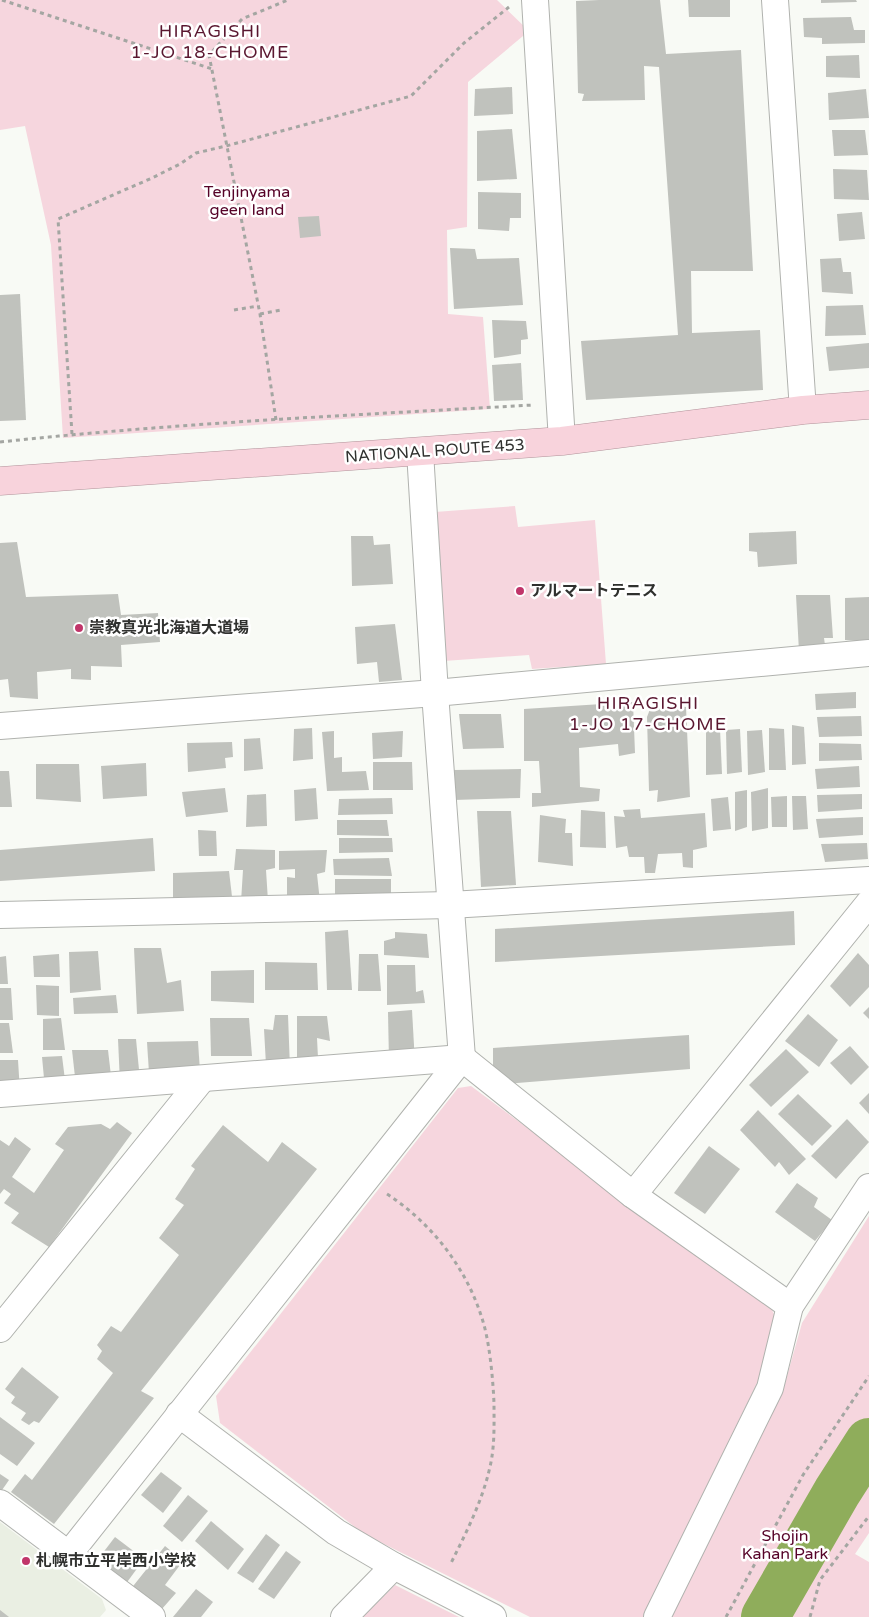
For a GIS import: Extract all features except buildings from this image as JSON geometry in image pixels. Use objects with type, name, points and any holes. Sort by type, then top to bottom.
[{"type":"highway","name":"NATIONAL ROUTE 453","points":[[0,481],[562,441],[803,410],[869,405]]},
{"type":"street","points":[[775,0],[803,410]]},
{"type":"street","points":[[524,2],[562,441]]},
{"type":"street","points":[[69,1554],[462,1058],[434,693],[420,452]]},
{"type":"street","points":[[0,726],[434,693],[869,653]]},
{"type":"street","points":[[0,915],[450,905],[869,880]]},
{"type":"street","points":[[633,1195],[869,904]]},
{"type":"street","points":[[0,1094],[462,1058],[633,1195],[790,1306]]},
{"type":"street","points":[[0,1329],[202,1079]]},
{"type":"street","points":[[657,1617],[770,1388],[790,1306],[869,1187]]},
{"type":"street","points":[[179,1414],[336,1532],[394,1566],[493,1617]]},
{"type":"street","points":[[0,1502],[69,1554],[136,1612]]},
{"type":"street","points":[[344,1617],[394,1566]]},
{"type":"path","points":[[2,0],[212,69]]},
{"type":"path","points":[[276,420],[260,314],[209,55],[242,19],[288,0]]},
{"type":"path","points":[[72,434],[58,219],[152,178],[180,164],[196,153],[411,96],[464,43],[492,19],[524,2]]},
{"type":"path","points":[[234,310],[258,306]]},
{"type":"path","points":[[260,314],[282,310]]},
{"type":"path","points":[[0,442],[72,434],[276,420],[560,404]]},
{"type":"path","points":[[365,1180],[396,1200],[422,1221],[438,1240],[459,1268],[473,1293],[484,1325],[493,1385],[495,1442],[481,1499],[450,1565]]},
{"type":"path","points":[[726,1617],[803,1475],[869,1376]]},
{"type":"path","points":[[810,1617],[820,1580],[869,1516]]},
{"type":"shaded area","name":"札幌市立平岸西小学校","points":[[0,1522],[102,1599],[106,1610],[100,1617],[0,1617]]},
{"type":"green space","name":"Tenjinyama geen land","points":[[0,0],[497,0],[529,31],[468,82],[467,227],[447,230],[448,314],[483,317],[490,409],[63,438],[51,245],[25,126],[0,130]]},
{"type":"green space","name":"アルマートテニス","points":[[515,506],[518,527],[595,520],[606,664],[532,669],[529,655],[444,661],[435,512]]},
{"type":"green space","points":[[471,1086],[772,1310],[777,1320],[758,1381],[643,1617],[530,1617],[364,1534],[220,1423],[216,1396],[458,1088]]},
{"type":"green space","name":"Shojin Kahan Park","points":[[869,1216],[869,1533],[855,1554],[869,1562],[869,1617],[670,1617],[782,1394],[802,1323]]},
{"type":"green space","points":[[395,1585],[459,1617],[363,1617]]},
{"type":"waterway","points":[[765,1617],[837,1492],[869,1442]]},
{"type":"place","name":"アルマートテニス","points":[[520,591]]},
{"type":"place","name":"崇教真光北海道大道場","points":[[79,628]]},
{"type":"place","name":"札幌市立平岸西小学校","points":[[26,1561]]},
{"type":"district","name":"HIRAGISHI 1-JO 18-CHOME","points":[[210,41]]},
{"type":"district","name":"HIRAGISHI 1-JO 17-CHOME","points":[[648,713]]}]
